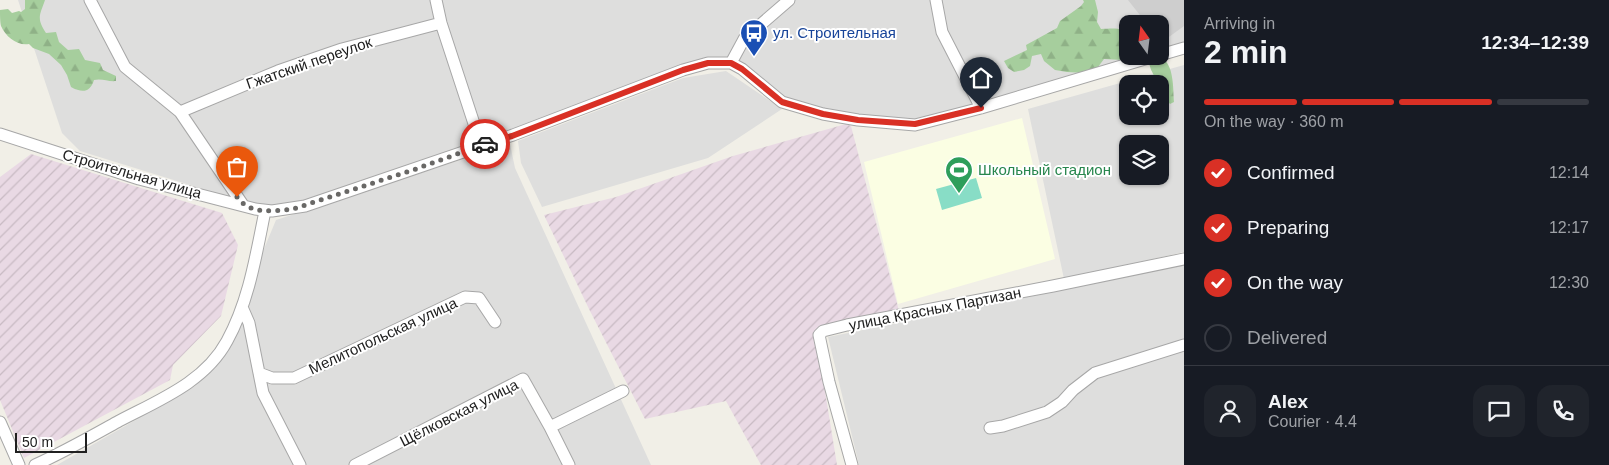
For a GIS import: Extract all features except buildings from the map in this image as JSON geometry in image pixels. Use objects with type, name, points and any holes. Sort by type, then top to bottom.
[{"type":"street","points":[[90,0],[125,67],[180,112],[243,205]]},
{"type":"street","points":[[789,0],[744,39],[731,63],[742,69],[782,102],[823,114],[858,120],[915,124],[981,108],[1126,65]]},
{"type":"street","points":[[936,0],[942,32],[981,108]]},
{"type":"street","points":[[438,1],[442,23],[481,145]]},
{"type":"street","name":"Гжатский переулок","points":[[180,112],[278,71],[342,49],[442,23]]},
{"type":"street","points":[[1169,52],[1184,48]]},
{"type":"street","name":"Строительная улица","points":[[0,134],[139,179],[265,211],[293,209],[512,136],[683,70],[708,63],[731,63]]},
{"type":"street","points":[[35,465],[186,385],[210,365],[226,343],[242,307],[255,264],[265,211]]},
{"type":"street","name":"улица Красных Партизан","points":[[852,465],[823,356],[819,335],[823,330],[1184,259]]},
{"type":"street","name":"Мелитопольская улица","points":[[259,373],[272,378],[294,378],[464,297],[479,298],[495,322]]},
{"type":"street","points":[[242,307],[250,323],[263,393],[300,465]]},
{"type":"street","points":[[990,428],[1003,426],[1047,412],[1062,402],[1073,390],[1095,373],[1184,345]]},
{"type":"street","name":"Щёлковская улица","points":[[355,465],[523,379],[550,427]]},
{"type":"street","points":[[569,465],[550,427],[622,391]]},
{"type":"street","points":[[0,422],[19,465]]},
{"type":"shaded area","points":[[18,0],[1184,0],[1184,44],[1169,48],[1169,15],[1119,15],[1119,63],[916,121],[794,106],[737,68],[689,69],[291,208],[258,206],[80,151],[62,133]]},
{"type":"shaded area","points":[[1128,0],[1184,0],[1184,26],[1169,37],[1169,15],[1140,15]]},
{"type":"shaded area","points":[[1184,65],[1184,252],[1064,279],[1028,109],[1119,83],[1119,125],[1169,125],[1169,75],[1149,75]]},
{"type":"shaded area","points":[[726,71],[782,109],[708,158],[542,207],[521,163],[518,141],[683,78]]},
{"type":"shaded area","points":[[1022,118],[1055,259],[898,304],[864,162]]},
{"type":"shaded area","points":[[846,124],[851,126],[899,311],[816,336],[837,465],[761,465],[726,401],[645,419],[544,215],[616,197],[733,156]]},
{"type":"shaded area","points":[[510,144],[515,168],[651,465],[57,465],[195,386],[216,364],[276,220]]},
{"type":"shaded area","points":[[31,154],[222,213],[238,245],[221,316],[173,365],[170,380],[24,458],[0,400],[0,177]]},
{"type":"shaded area","points":[[1184,265],[1184,465],[859,465],[828,337]]},
{"type":"green space","points":[[25,0],[45,0],[40,13],[40,20],[46,33],[56,32],[59,42],[68,50],[79,49],[85,60],[100,63],[103,70],[116,76],[116,81],[94,80],[88,90],[75,89],[71,87],[61,65],[49,54],[33,48],[29,44],[20,44],[9,37],[1,26],[0,10],[8,9],[12,13],[21,12],[25,9]]},
{"type":"green space","points":[[1083,0],[1095,0],[1098,12],[1097,22],[1101,29],[1119,29],[1119,60],[1104,59],[1098,67],[1085,73],[1067,72],[1055,70],[1044,61],[1041,54],[1032,56],[1030,66],[1024,70],[1014,72],[1008,68],[1004,61],[1027,50],[1026,45],[1057,28],[1060,21],[1084,2]]},
{"type":"green space","points":[[1150,65],[1168,65],[1172,78],[1174,102],[1169,103],[1169,75],[1154,75]]},
{"type":"green space","name":"Школьный стадион","points":[[976,178],[982,198],[942,210],[936,189]]},
{"type":"way so far","points":[[237,197],[243,205],[255,209],[265,211],[293,209],[413,170],[485,144]]},
{"type":"place","name":"ул. Строительная","points":[[754,57]]},
{"type":"place","name":"Школьный стадион","points":[[959,194]]},
{"type":"route","points":[[485,144],[512,136],[683,70],[708,63],[731,63],[742,69],[782,102],[823,114],[858,120],[915,124],[981,108]]}]
